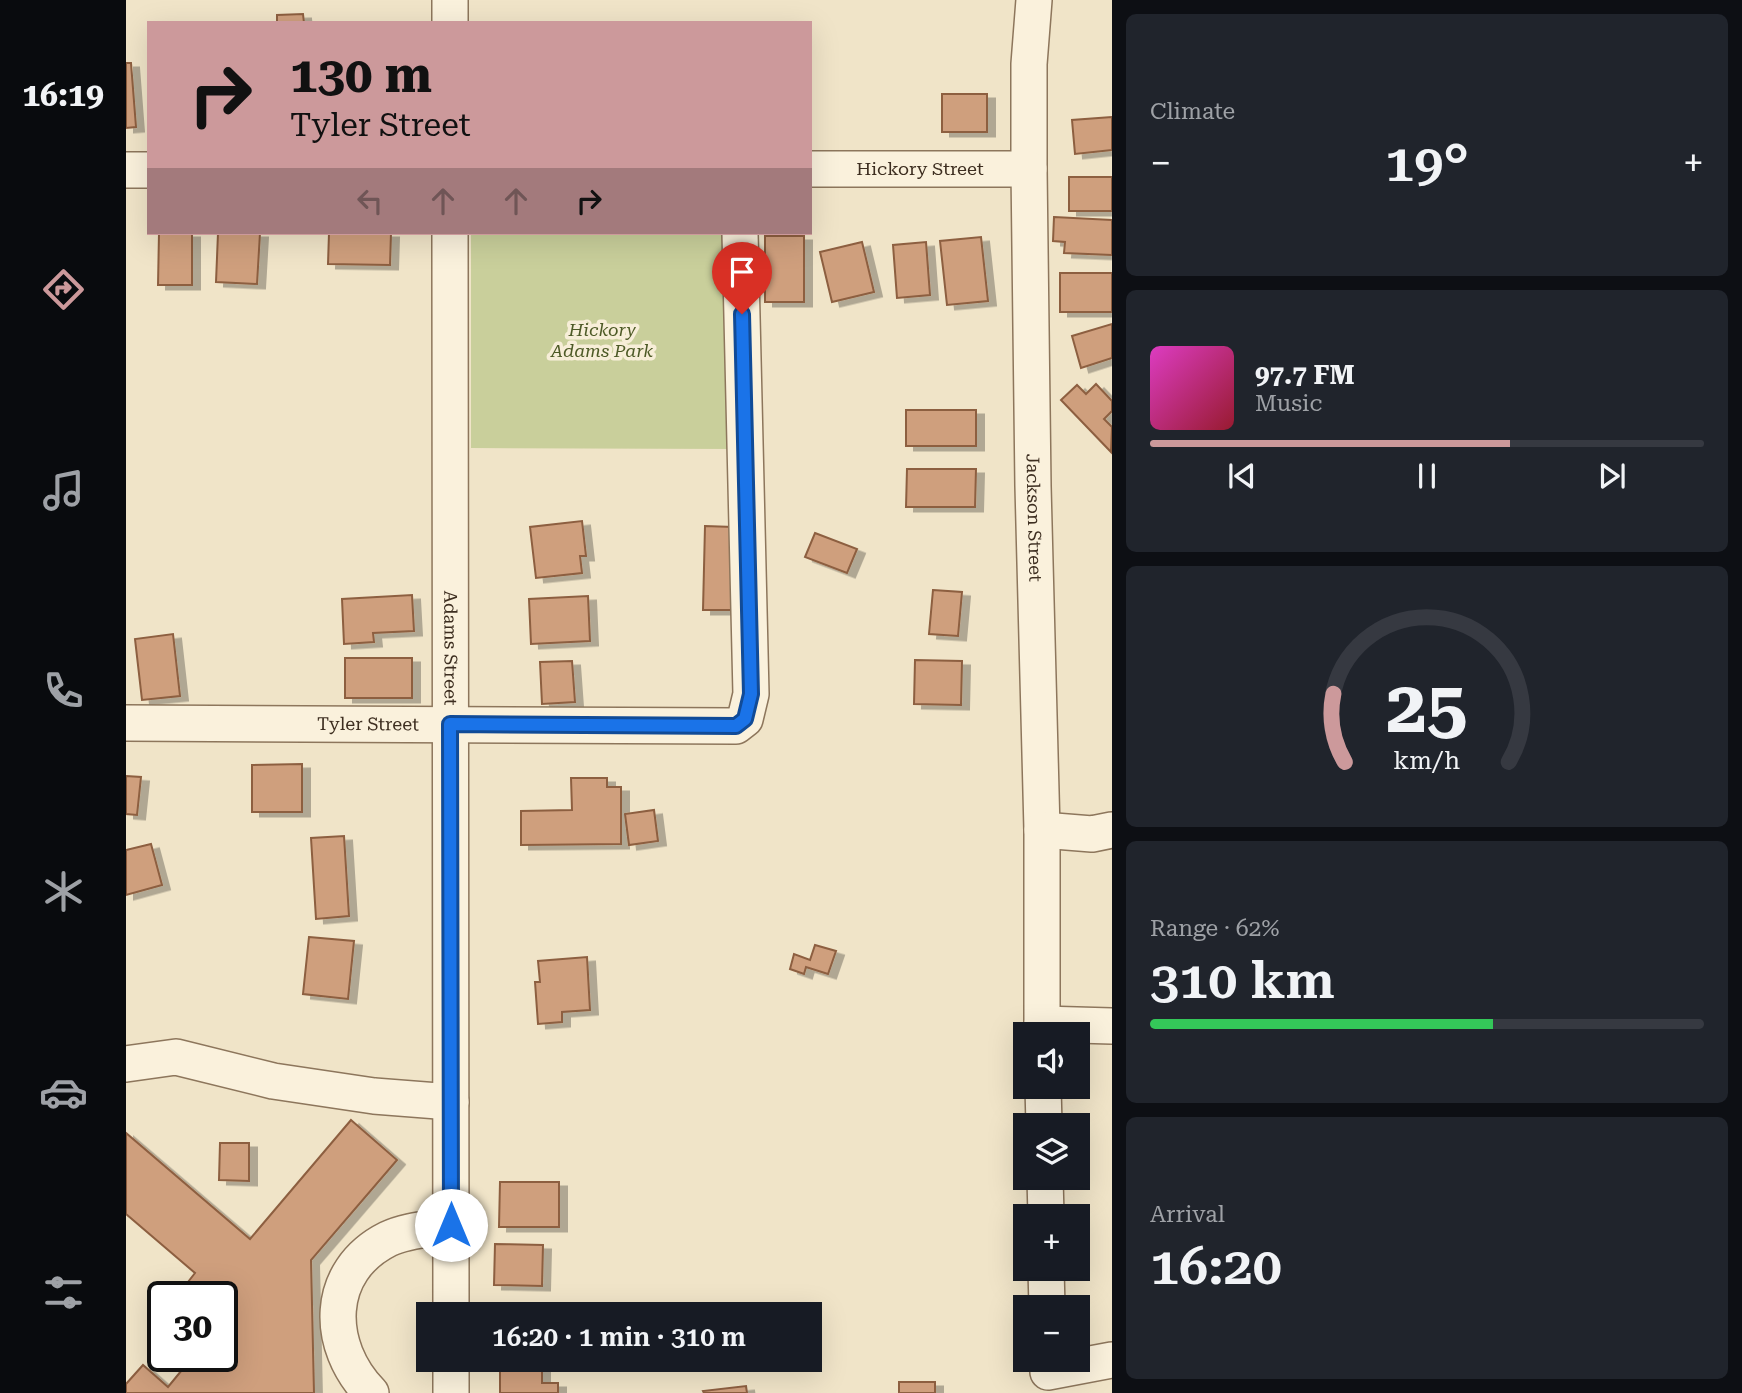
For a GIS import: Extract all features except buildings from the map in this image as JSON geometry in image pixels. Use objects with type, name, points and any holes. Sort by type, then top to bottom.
[{"type":"street","points":[[450,0],[450,21]]},
{"type":"street","name":"Jackson Street","points":[[1034,0],[1029,64],[1029,169],[1033,486],[1042,830],[1042,1022]]},
{"type":"street","name":"Hickory Street","points":[[812,169],[1029,169]]},
{"type":"street","points":[[126,170],[147,170]]},
{"type":"street","name":"Adams Street","points":[[450,235],[451,1302]]},
{"type":"street","name":"Tyler Street","points":[[126,723],[736,726],[745,719],[751,694],[740,235]]},
{"type":"street","points":[[1042,830],[1092,834],[1112,830]]},
{"type":"street","points":[[1090,1027],[1112,1026]]},
{"type":"street","points":[[126,1064],[176,1057],[273,1081],[374,1096],[451,1102]]},
{"type":"street","points":[[371,1393],[351,1367],[338,1335],[337,1317],[345,1284],[362,1259],[388,1239],[408,1232],[451,1225]]},
{"type":"street","points":[[1048,1375],[1112,1360]]},
{"type":"street","points":[[451,1372],[451,1393]]},
{"type":"green space","name":"Hickory Adams Park","points":[[471,235],[733,235],[734,449],[471,448]]},
{"type":"route","points":[[451,1225],[450,724],[736,726],[745,719],[751,694],[742,314]]}]
